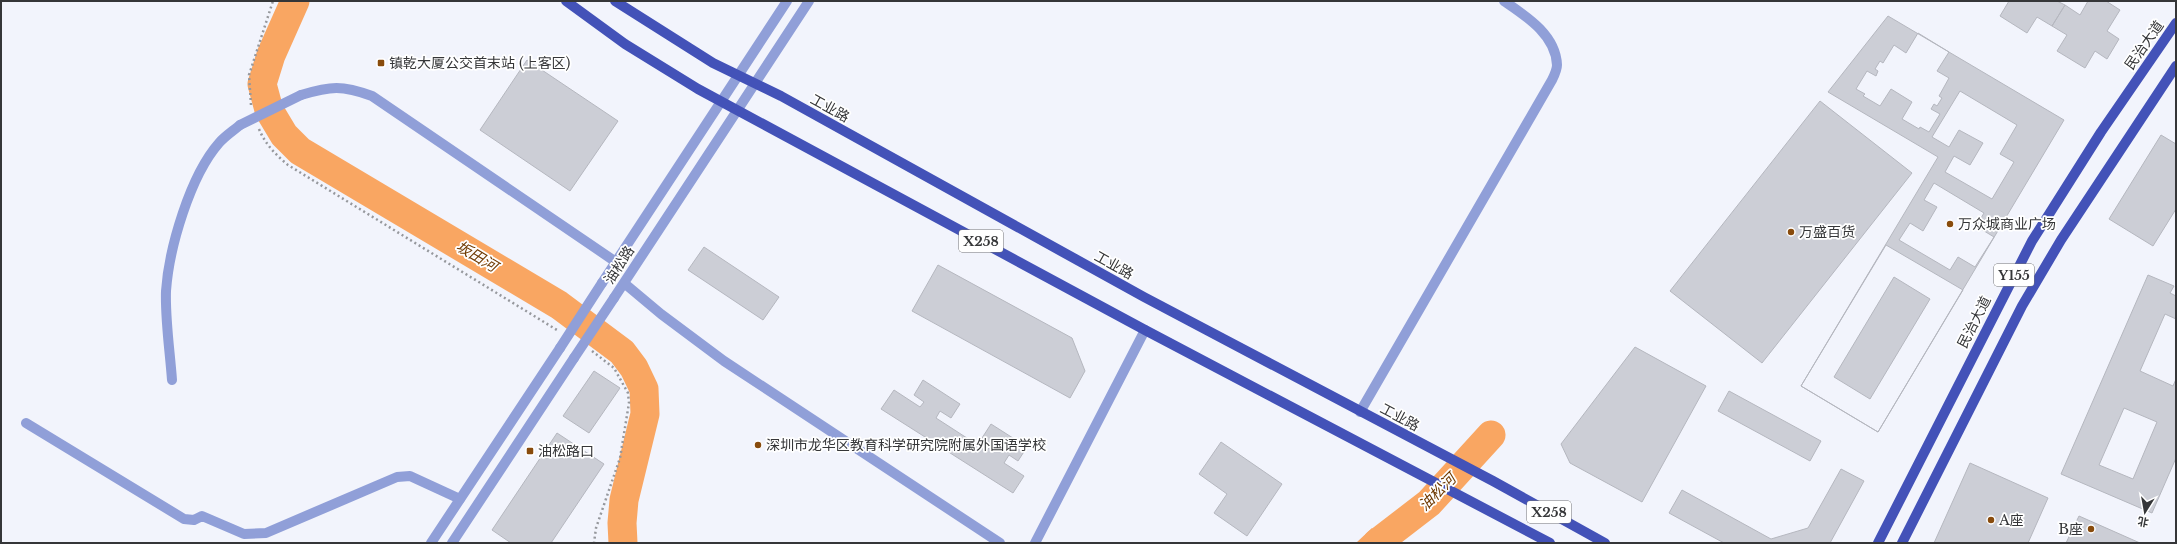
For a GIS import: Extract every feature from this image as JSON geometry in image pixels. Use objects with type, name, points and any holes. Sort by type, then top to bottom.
[{"type":"main road","name":"X258","points":[[566,1],[625,44],[738,110],[1145,330],[1550,543]]},
{"type":"main road","name":"工业路","points":[[615,1],[713,63],[756,84],[1144,297],[1416,442],[1493,481],[1605,543]]},
{"type":"main road","name":"民治大道","points":[[1878,543],[2001,298],[2032,241],[2101,132],[2176,23]]},
{"type":"main road","name":"Y155","points":[[1902,543],[2026,300],[2061,240],[2176,66]]},
{"type":"street","name":"油松路","points":[[431,543],[787,1]]},
{"type":"street","name":"油松路","points":[[452,543],[756,84],[809,1]]},
{"type":"street","points":[[1360,412],[1552,80],[1557,66],[1553,52],[1544,34],[1528,18],[1504,1]]},
{"type":"street","points":[[172,380],[166,292],[173,250],[184,208],[202,170],[219,143],[240,125],[301,95],[325,88],[349,88],[372,96],[616,262]]},
{"type":"street","points":[[624,283],[660,314],[724,361],[1000,543]]},
{"type":"street","points":[[1035,543],[1145,330]]},
{"type":"street","points":[[26,423],[184,519],[194,520],[202,516],[244,534],[266,533],[397,477],[410,476],[460,499]]},
{"type":"path","points":[[252,109],[249,94],[249,75],[273,1]]},
{"type":"path","points":[[258,127],[263,138],[275,154],[288,166],[563,333]]},
{"type":"path","points":[[588,349],[607,361],[614,368],[628,393],[629,403],[620,458],[596,528],[594,543]]},
{"type":"shaded area","points":[[1372,528],[1381,543],[1356,543]]},
{"type":"building","points":[[2009,1],[2057,1],[2065,5],[2052,26],[2037,17],[2027,33],[2000,16]]},
{"type":"building","points":[[2088,1],[2106,1],[2120,10],[2107,31],[2119,39],[2107,59],[2095,51],[2085,68],[2057,51],[2067,35],[2052,26],[2065,5],[2080,15]]},
{"type":"building","name":"万众城商业广场","points":[[1888,16],[2064,120],[1878,432],[1801,386],[1938,157],[1828,92]]},
{"type":"building","points":[[1918,33],[1949,52],[1937,71],[1949,78],[1939,96],[1942,98],[1937,106],[1934,104],[1931,109],[1940,114],[1929,132],[1920,127],[1919,129],[1902,119],[1912,102],[1891,89],[1880,106],[1863,96],[1865,94],[1856,89],[1867,71],[1876,76],[1878,71],[1875,69],[1880,61],[1883,63],[1894,45],[1906,53]]},
{"type":"building","points":[[527,60],[618,121],[570,191],[480,130]]},
{"type":"building","points":[[1960,91],[2017,125],[2000,154],[2014,162],[1992,199],[1945,172],[1954,156],[1970,165],[1983,143],[1959,130],[1949,147],[1932,137]]},
{"type":"building","name":"万盛百货","points":[[1820,101],[1912,173],[1762,363],[1670,291]]},
{"type":"building","points":[[2161,135],[2176,144],[2176,209],[2153,246],[2109,219]]},
{"type":"building","points":[[1934,183],[1984,213],[1976,226],[1994,237],[1975,267],[1958,257],[1950,270],[1899,240],[1910,223],[1923,231],[1937,207],[1924,200]]},
{"type":"building","points":[[1886,245],[1963,290],[1878,432],[1801,386]],"holes":[[[1894,277],[1930,299],[1870,399],[1834,377]]]},
{"type":"building","points":[[704,247],[779,297],[763,320],[688,270]]},
{"type":"building","points":[[938,265],[1072,338],[1085,371],[1070,398],[912,311]]},
{"type":"building","points":[[2148,275],[2174,286],[2170,293],[2176,296],[2176,319],[2165,314],[2140,371],[2173,386],[2176,379],[2176,458],[2152,513],[2061,474]],"holes":[[[2124,408],[2157,422],[2133,479],[2099,465]]]},
{"type":"building","points":[[1635,347],[1706,386],[1642,502],[1570,463],[1561,444]]},
{"type":"building","points":[[594,371],[620,388],[589,433],[563,416]]},
{"type":"building","points":[[923,380],[960,404],[951,418],[940,411],[936,418],[987,451],[991,444],[982,438],[991,424],[1027,447],[1018,461],[1009,455],[1004,463],[1024,476],[1013,493],[881,409],[894,390],[920,407],[924,402],[914,395]]},
{"type":"building","points":[[1729,391],[1821,441],[1810,461],[1718,411]]},
{"type":"building","points":[[557,433],[604,464],[551,543],[511,543],[492,530]]},
{"type":"building","points":[[1221,442],[1282,484],[1247,536],[1214,513],[1227,494],[1199,474]]},
{"type":"building","name":"A座","points":[[1970,463],[2048,498],[2028,543],[1934,543]]},
{"type":"building","points":[[1841,469],[1864,481],[1830,543],[1724,543],[1669,513],[1682,490],[1771,539],[1808,528]]},
{"type":"building","name":"B座","points":[[2079,516],[2140,543],[2066,543]]},
{"type":"waterway","name":"坂田河","points":[[295,1],[271,55],[262,84],[269,110],[284,135],[300,151],[559,305],[622,352],[634,368],[644,389],[645,414],[624,500],[622,523],[623,543]]},
{"type":"waterway","name":"油松河","points":[[1377,543],[1429,503],[1491,435]]},
{"type":"place","name":"镇乾大厦公交首末站 (上客区)","points":[[381,63]]},
{"type":"place","name":"万众城商业广场","points":[[1950,224]]},
{"type":"place","name":"万盛百货","points":[[1791,232]]},
{"type":"place","name":"深圳市龙华区教育科学研究院附属外国语学校","points":[[758,445]]},
{"type":"place","name":"油松路口","points":[[530,451]]},
{"type":"place","name":"A座","points":[[1991,520]]},
{"type":"place","name":"B座","points":[[2091,529]]}]
